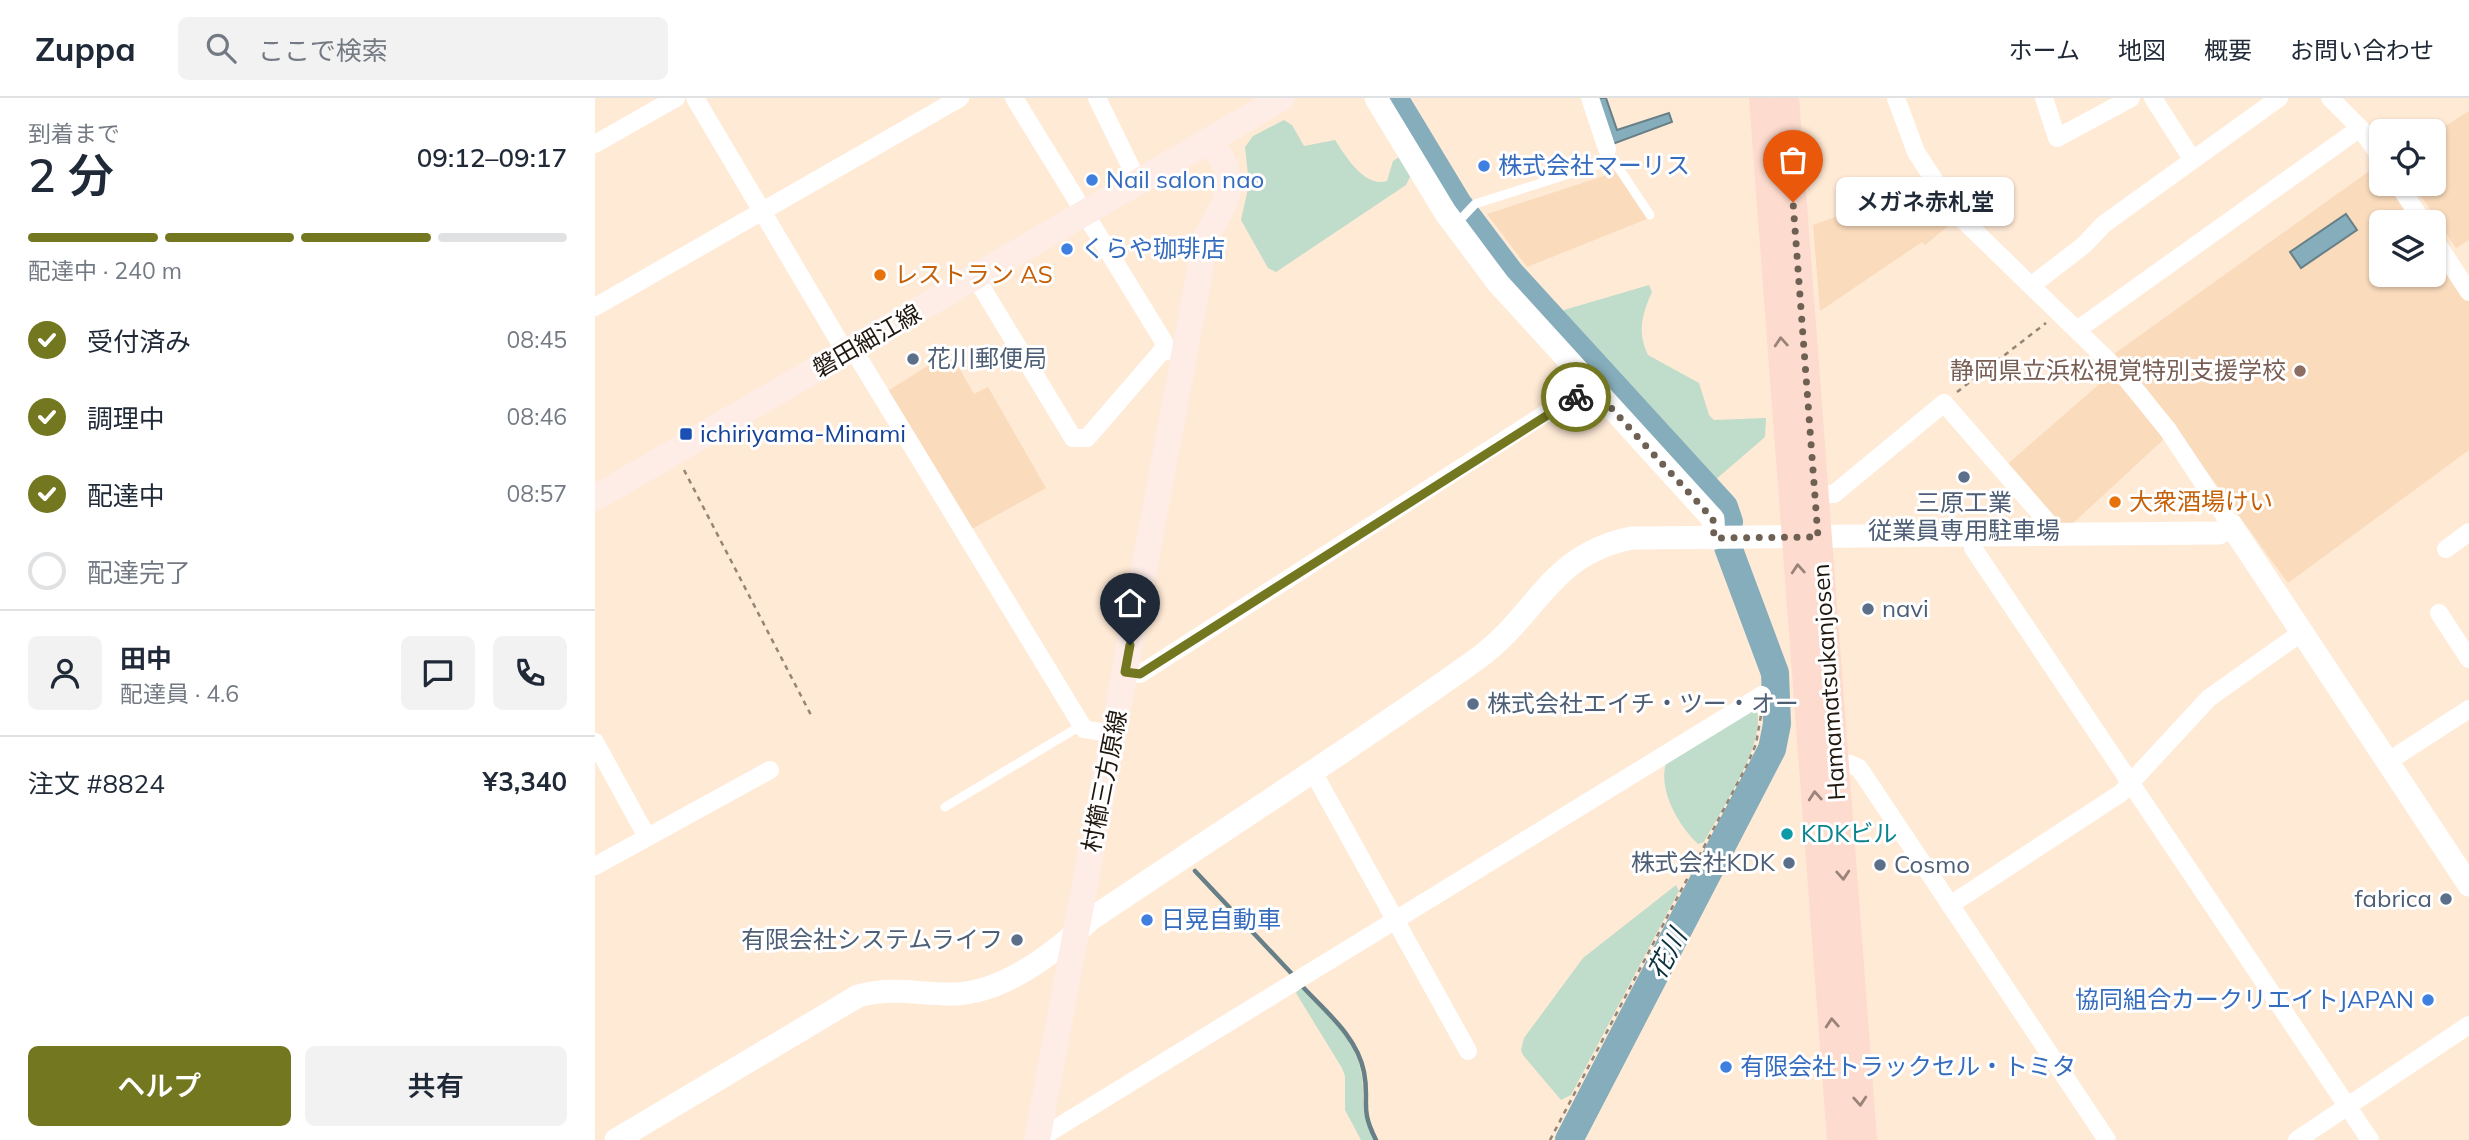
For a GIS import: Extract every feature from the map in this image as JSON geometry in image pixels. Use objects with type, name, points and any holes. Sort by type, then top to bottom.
[{"type":"main road","name":"磐田細江線","points":[[597,492],[674,452],[1139,184],[1282,98]]},
{"type":"main road","name":"Hamamatsukanjosen","points":[[1763,98],[1807,537],[1835,765],[1863,1140]]},
{"type":"main road","name":"Hamamatsukanjosen","points":[[1785,98],[1815,495],[1807,537],[1840,1140]]},
{"type":"main road","name":"村櫛三方原線","points":[[1037,1140],[1125,672],[1174,351],[1207,233],[1225,202],[1229,183],[1225,164],[1211,141]]},
{"type":"street","points":[[595,144],[677,98]]},
{"type":"street","points":[[695,98],[761,211],[1084,729],[1113,734]]},
{"type":"street","points":[[595,307],[960,98]]},
{"type":"street","points":[[976,278],[1073,438],[1087,438],[1174,351],[1164,342],[1014,98]]},
{"type":"street","points":[[1097,98],[1139,184]]},
{"type":"street","points":[[1376,98],[1462,219],[1498,283],[1713,519],[1714,538]]},
{"type":"street","points":[[1590,98],[1610,155]]},
{"type":"street","points":[[1896,98],[1916,152],[1941,193],[1972,229],[2125,377],[2155,411],[2469,885]]},
{"type":"street","points":[[2044,98],[2057,138],[2131,98]]},
{"type":"street","points":[[2153,98],[2192,159]]},
{"type":"street","points":[[2031,286],[2084,245],[2104,223],[2279,98]]},
{"type":"street","points":[[2330,98],[2369,141]]},
{"type":"street","points":[[2077,330],[2360,128]]},
{"type":"street","points":[[2446,257],[2469,292]]},
{"type":"street","points":[[1125,672],[1140,674],[1590,385]]},
{"type":"street","points":[[1815,495],[1834,494],[1944,403],[2051,526],[2051,534]]},
{"type":"street","points":[[616,1140],[858,996],[896,989],[955,993],[987,987],[1062,946],[1091,919],[1491,648],[1556,576],[1578,558],[1604,545],[1632,538],[2219,533],[2231,525]]},
{"type":"street","points":[[2447,549],[2469,532]]},
{"type":"street","points":[[1972,535],[1973,548],[2370,1140]]},
{"type":"street","points":[[2439,613],[2469,659]]},
{"type":"street","points":[[1950,905],[2121,793],[2209,698],[2302,632]]},
{"type":"street","points":[[1037,1140],[1762,695]]},
{"type":"street","points":[[2387,762],[2469,709]]},
{"type":"street","points":[[595,742],[647,838]]},
{"type":"street","points":[[1835,765],[1850,764],[1859,768],[2107,1140]]},
{"type":"street","points":[[595,866],[770,770]]},
{"type":"street","points":[[1312,770],[1468,1051]]},
{"type":"street","points":[[2297,1140],[2469,1025]]},
{"type":"lane","points":[[1462,219],[1475,204],[1610,155],[1650,215]]},
{"type":"lane","points":[[945,807],[1082,725]]},
{"type":"path","points":[[1944,403],[2054,317]]},
{"type":"path","points":[[674,452],[812,717]]},
{"type":"path","points":[[1550,1140],[1747,765],[1756,744],[1762,695]]},
{"type":"shaded area","points":[[2469,111],[2469,240],[2456,248],[2446,233],[2446,210],[2430,210],[2421,196],[2446,196],[2446,125]]},
{"type":"shaded area","name":"静岡県立浜松視覚特別支援学校","points":[[2369,171],[2369,196],[2400,196],[2410,210],[2369,210],[2369,287],[2446,287],[2446,265],[2469,300],[2469,450],[2288,583],[2146,388],[2114,354]]},
{"type":"shaded area","points":[[1616,172],[1647,219],[1527,267],[1487,214]]},
{"type":"shaded area","points":[[1926,184],[1954,221],[1925,245],[1922,242],[1820,311],[1813,225]]},
{"type":"shaded area","points":[[950,352],[974,394],[988,387],[1046,488],[970,530],[886,392]]},
{"type":"shaded area","points":[[2112,373],[2165,438],[2070,526],[2056,526],[2004,467]]},
{"type":"green space","points":[[1284,120],[1292,125],[1304,146],[1335,140],[1356,169],[1371,180],[1387,181],[1393,161],[1399,157],[1411,175],[1406,185],[1276,272],[1268,268],[1241,220],[1249,184],[1245,147],[1253,136]]},
{"type":"green space","points":[[1649,285],[1652,292],[1643,316],[1642,331],[1648,355],[1699,383],[1709,415],[1714,420],[1766,418],[1765,437],[1714,481],[1707,479],[1559,316],[1564,310]]},
{"type":"green space","points":[[1751,707],[1757,711],[1758,725],[1748,759],[1704,842],[1698,844],[1683,827],[1671,806],[1665,784],[1666,763]]},
{"type":"green space","points":[[1676,885],[1679,891],[1571,1095],[1561,1100],[1523,1055],[1521,1050],[1524,1038],[1583,958]]},
{"type":"green space","points":[[1300,988],[1330,1016],[1354,1051],[1362,1077],[1364,1114],[1374,1140],[1361,1140],[1345,1110],[1345,1076],[1296,993]]},
{"type":"water","points":[[1597,98],[1606,98],[1617,130],[1669,113],[1672,122],[1610,145]]},
{"type":"water","points":[[2346,214],[2357,230],[2301,268],[2290,252]]},
{"type":"waterway","points":[[1394,98],[1458,204],[1510,273],[1724,507],[1729,522]]},
{"type":"waterway","name":"花川","points":[[1569,1140],[1772,749],[1777,724],[1775,673],[1728,547]]},
{"type":"waterway","points":[[1195,871],[1293,975]]},
{"type":"waterway","points":[[1301,985],[1339,1025],[1355,1047],[1366,1082],[1366,1112],[1376,1140]]},
{"type":"way so far","points":[[1576,397],[1590,385],[1713,519],[1714,538],[1818,537],[1793,202]]},
{"type":"place","name":"株式会社マーリス","points":[[1484,166]]},
{"type":"place","name":"Nail salon nao","points":[[1092,180]]},
{"type":"place","name":"メガネ赤札堂","points":[[1793,202]]},
{"type":"place","name":"くらや珈琲店","points":[[1067,249]]},
{"type":"place","name":"レストラン AS","points":[[880,275]]},
{"type":"place","name":"花川郵便局","points":[[913,359]]},
{"type":"place","name":"静岡県立浜松視覚特別支援学校","points":[[2300,371]]},
{"type":"place","name":"ichiriyama-Minami","points":[[686,434]]},
{"type":"place","name":"三原工業 従業員専用駐車場","points":[[1964,477]]},
{"type":"place","name":"大衆酒場けい","points":[[2115,502]]},
{"type":"place","name":"navi","points":[[1868,609]]},
{"type":"place","name":"株式会社エイチ・ツー・オー","points":[[1473,704]]},
{"type":"place","name":"KDKビル","points":[[1787,834]]},
{"type":"place","name":"株式会社KDK","points":[[1789,863]]},
{"type":"place","name":"Cosmo","points":[[1880,865]]},
{"type":"place","name":"fabrica","points":[[2446,899]]},
{"type":"place","name":"日晃自動車","points":[[1147,920]]},
{"type":"place","name":"有限会社システムライフ","points":[[1017,940]]},
{"type":"place","name":"協同組合カークリエイトJAPAN","points":[[2428,1000]]},
{"type":"place","name":"有限会社トラックセル・トミタ","points":[[1726,1067]]},
{"type":"route","points":[[1130,645],[1125,672],[1140,674],[1576,397]]}]
